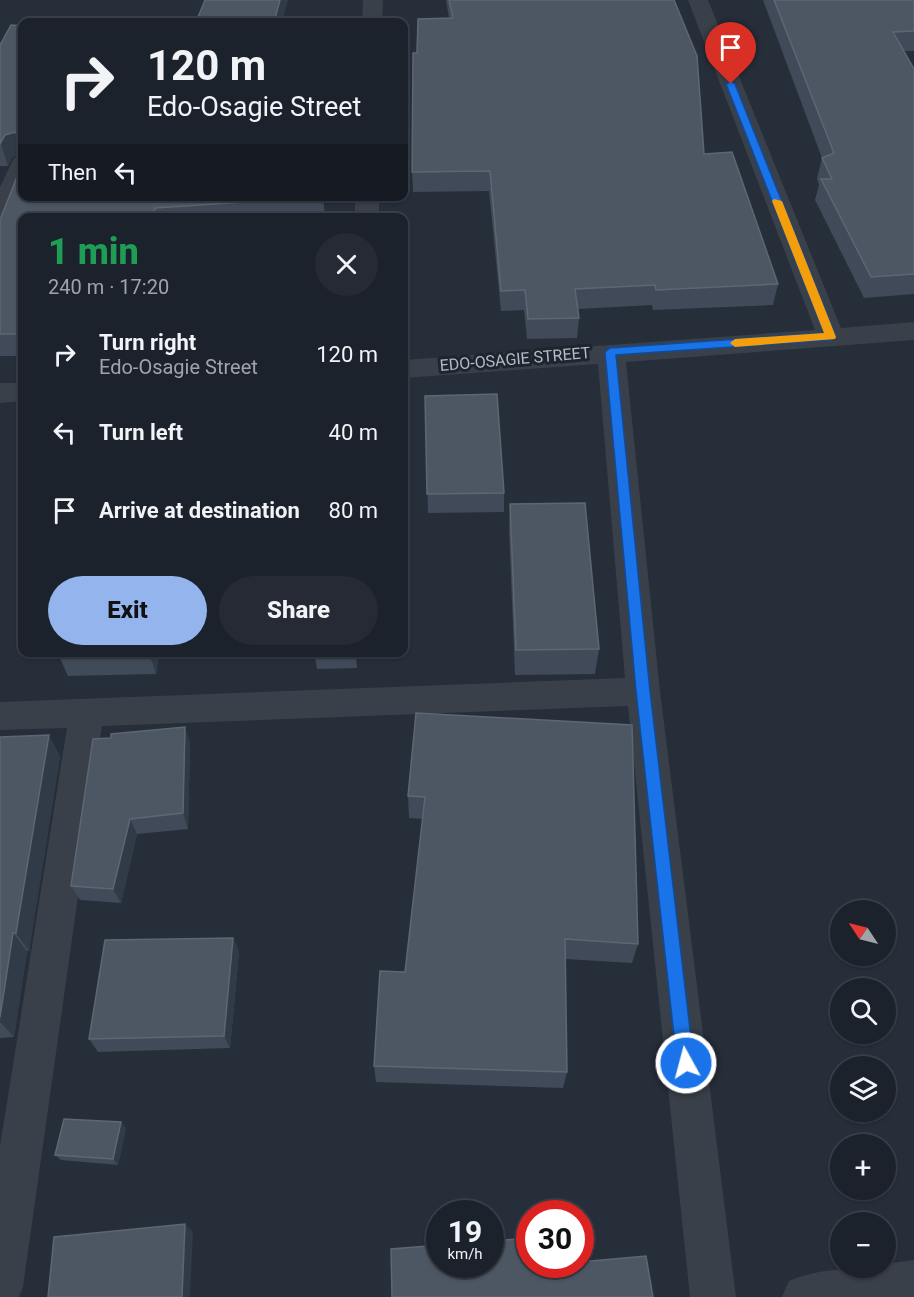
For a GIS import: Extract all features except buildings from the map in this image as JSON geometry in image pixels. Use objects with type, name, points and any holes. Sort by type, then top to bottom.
[{"type":"street","points":[[372,18],[373,0]]},
{"type":"street","points":[[698,0],[831,337]]},
{"type":"street","points":[[0,215],[18,172]]},
{"type":"street","name":"EDO-OSAGIE STREET","points":[[408,369],[914,331]]},
{"type":"street","points":[[610,352],[643,691],[713,1297]]},
{"type":"street","points":[[0,393],[18,392]]},
{"type":"street","points":[[0,716],[643,691]]},
{"type":"street","points":[[0,1287],[87,712]]},
{"type":"street","points":[[805,1297],[914,1283]]},
{"type":"slow traffic","points":[[735,343],[831,337],[777,201]]},
{"type":"route","points":[[686,1063],[643,691],[610,352],[831,337],[731,84]]}]
